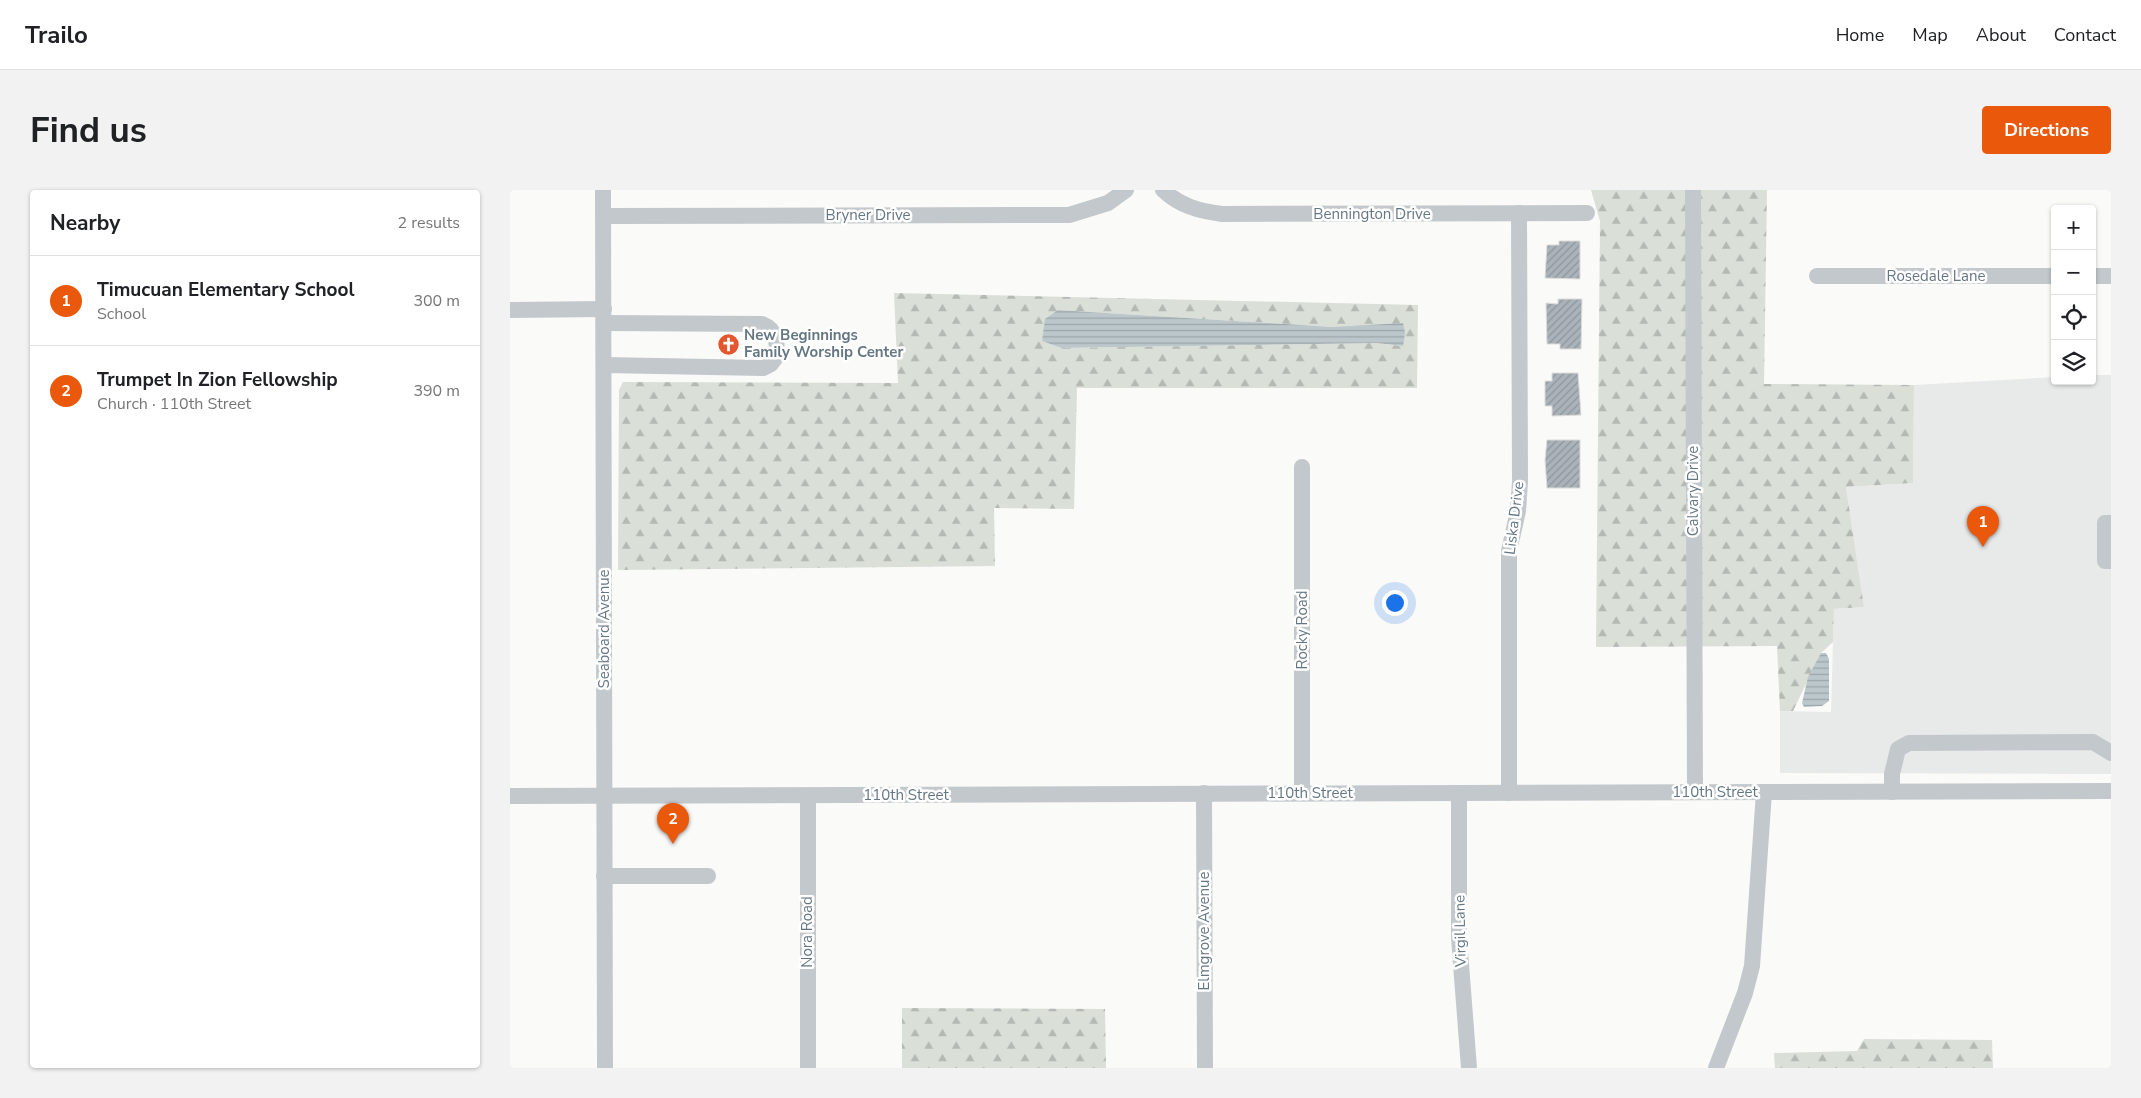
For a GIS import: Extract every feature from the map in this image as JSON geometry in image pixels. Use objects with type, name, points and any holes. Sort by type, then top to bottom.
[{"type":"street","name":"Seaboard Avenue","points":[[603,190],[604,1068]]},
{"type":"street","name":"Bryner Drive","points":[[603,216],[1069,215],[1108,203],[1126,190]]},
{"type":"street","name":"Bennington Drive","points":[[1163,190],[1179,203],[1199,211],[1222,214],[1587,213]]},
{"type":"street","name":"Calvary Drive","points":[[1693,190],[1695,792]]},
{"type":"street","name":"Liska Drive","points":[[1509,792],[1509,551],[1518,511],[1520,482],[1519,213]]},
{"type":"street","name":"Rosedale Lane","points":[[1817,276],[2051,276]]},
{"type":"street","points":[[2096,276],[2111,276]]},
{"type":"street","points":[[510,310],[762,324],[769,327],[774,333],[777,356],[771,364],[762,368],[604,365]]},
{"type":"street","name":"Rocky Road","points":[[1302,467],[1302,793]]},
{"type":"street","points":[[2111,523],[2105,523],[2105,561],[2111,561]]},
{"type":"street","points":[[1892,792],[1894,759],[1898,748],[1910,743],[2092,742],[2111,752]]},
{"type":"street","name":"110th Street","points":[[510,796],[2111,791]]},
{"type":"street","points":[[1716,1068],[1745,993],[1752,966],[1764,792]]},
{"type":"street","name":"Elmgrove Avenue","points":[[1204,793],[1205,1068]]},
{"type":"street","name":"Virgil Lane","points":[[1459,793],[1459,938],[1469,1068]]},
{"type":"street","name":"Nora Road","points":[[808,796],[808,1068]]},
{"type":"street","points":[[604,876],[708,876]]},
{"type":"shaded area","points":[[1058,310],[1334,327],[1403,323],[1405,333],[1403,346],[1376,343],[1061,348],[1042,341],[1045,319]]},
{"type":"shaded area","points":[[2096,375],[2111,375],[2111,774],[1780,773],[1780,711],[1831,712],[1834,609],[1864,607],[1846,487],[1913,483],[1914,385],[2051,377],[2051,385],[2096,385]]},
{"type":"shaded area","points":[[1821,653],[1826,653],[1829,659],[1829,701],[1822,706],[1804,707],[1802,703],[1808,677]]},
{"type":"green space","points":[[1591,190],[1767,190],[1764,384],[1914,385],[1913,483],[1846,487],[1864,607],[1834,609],[1833,642],[1821,653],[1793,711],[1780,711],[1777,646],[1596,647],[1600,221]]},
{"type":"green space","points":[[894,293],[1418,305],[1417,388],[1077,388],[1074,509],[994,508],[995,566],[618,570],[619,390],[623,382],[898,383]],"holes":[[[1058,310],[1334,327],[1402,346],[1376,343],[1061,348],[1042,341]]]},
{"type":"green space","points":[[902,1008],[1105,1009],[1106,1068],[902,1068]]},
{"type":"green space","points":[[1864,1039],[1992,1040],[1993,1068],[1775,1068],[1774,1053],[1857,1051]]},
{"type":"building","points":[[1559,241],[1580,241],[1580,279],[1545,278],[1547,245],[1559,245]]},
{"type":"building","points":[[1558,299],[1582,299],[1581,349],[1560,349],[1560,344],[1547,344],[1546,303],[1558,304]]},
{"type":"building","points":[[1552,373],[1578,373],[1581,415],[1552,416],[1552,406],[1545,406],[1545,381],[1552,381]]},
{"type":"building","points":[[1547,440],[1580,440],[1580,488],[1547,488],[1545,460]]},
{"type":"place","name":"New Beginnings Family Worship Center","points":[[728,344]]},
{"type":"place","name":"Timucuan Elementary School","points":[[1983,547]]},
{"type":"place","name":"Trumpet In Zion Fellowship","points":[[673,844]]}]
